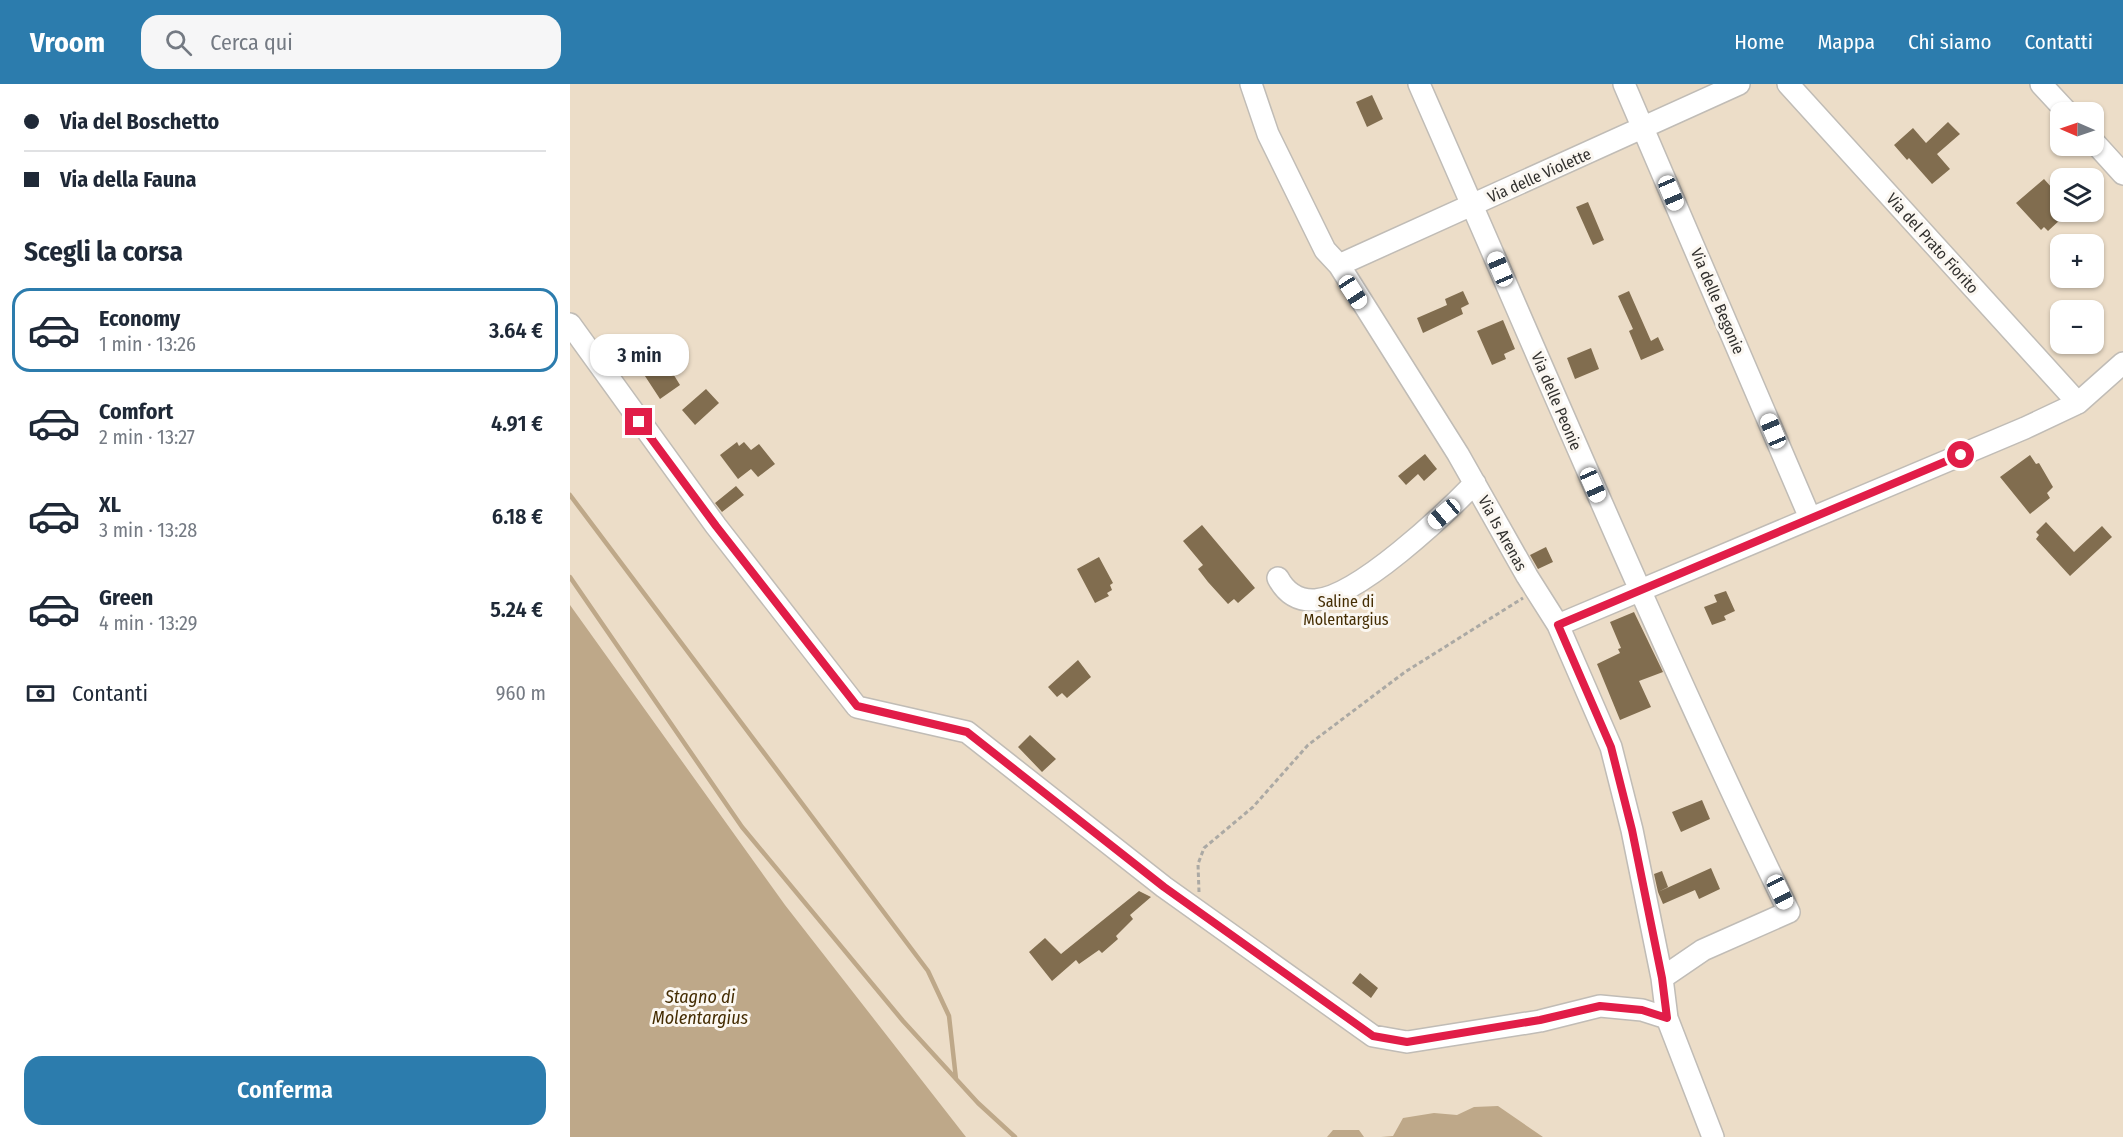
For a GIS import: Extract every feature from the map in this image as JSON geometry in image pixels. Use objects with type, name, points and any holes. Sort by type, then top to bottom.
[{"type":"street","name":"Via Is Arenas","points":[[1251,84],[1273,144],[1325,250],[1339,265],[1475,483],[1558,625],[1611,747],[1632,830],[1662,978],[1667,1018],[1713,1137]]},
{"type":"street","name":"Via delle Peonie","points":[[1419,84],[1640,593],[1711,751],[1790,912],[1703,950],[1662,978]]},
{"type":"street","name":"Via delle Begonie","points":[[1624,84],[1810,518]]},
{"type":"street","name":"Via delle Violette","points":[[1339,265],[1739,84]]},
{"type":"street","name":"Via del Prato Fiorito","points":[[1788,84],[2078,403]]},
{"type":"street","points":[[2041,84],[2058,102]]},
{"type":"street","points":[[2104,153],[2123,174]]},
{"type":"street","points":[[570,324],[709,517],[857,706],[967,732],[1190,906],[1373,1036],[1407,1042],[1540,1020],[1600,1006],[1642,1010],[1667,1018]]},
{"type":"street","points":[[1558,625],[1640,593],[1810,518],[2025,428],[2078,403],[2123,363]]},
{"type":"street","points":[[1278,579],[1284,589],[1299,599],[1317,600],[1338,593],[1398,552],[1444,514],[1475,483]]},
{"type":"path","points":[[1190,906],[1199,894],[1198,864],[1204,848],[1253,807],[1308,745],[1405,672],[1536,590]]},
{"type":"green space","name":"Saline di Molentargius","points":[[570,84],[2123,84],[2123,1137],[570,1137]]},
{"type":"water","name":"Stagno di Molentargius","points":[[570,605],[785,905],[966,1137],[570,1137]]},
{"type":"water","points":[[1498,1106],[1543,1137],[1381,1137],[1393,1136],[1403,1118],[1434,1113],[1457,1115],[1474,1107]]},
{"type":"water","points":[[1333,1130],[1359,1130],[1364,1137],[1327,1137]]},
{"type":"building","points":[[1372,95],[1383,119],[1367,127],[1356,102]]},
{"type":"building","points":[[1948,122],[1960,134],[1937,154],[1950,169],[1932,184],[1894,145],[1913,128],[1926,143]]},
{"type":"building","points":[[2044,179],[2050,186],[2050,222],[2058,222],[2048,231],[2044,227],[2041,230],[2016,203]]},
{"type":"building","points":[[1588,202],[1604,240],[1593,245],[1576,207]]},
{"type":"building","points":[[1463,291],[1469,304],[1461,308],[1463,314],[1423,333],[1417,318],[1447,305],[1445,299]]},
{"type":"building","points":[[1629,291],[1651,341],[1658,337],[1664,350],[1641,360],[1629,331],[1633,329],[1618,296]]},
{"type":"building","points":[[1503,320],[1515,349],[1504,354],[1506,359],[1492,365],[1477,331]]},
{"type":"building","points":[[1591,348],[1599,369],[1575,379],[1567,358]]},
{"type":"building","points":[[664,359],[680,385],[660,399],[643,373]]},
{"type":"building","points":[[706,389],[719,403],[695,425],[682,410]]},
{"type":"building","points":[[737,442],[739,446],[744,442],[751,450],[759,444],[775,464],[758,477],[751,469],[738,479],[720,455]]},
{"type":"building","points":[[1425,454],[1437,469],[1424,481],[1418,474],[1406,485],[1398,476]]},
{"type":"building","points":[[2030,455],[2036,464],[2039,463],[2053,487],[2047,493],[2050,498],[2030,514],[2000,477]]},
{"type":"building","points":[[736,486],[744,495],[722,512],[715,503]]},
{"type":"building","points":[[2046,522],[2074,552],[2102,526],[2112,537],[2070,576],[2036,539],[2039,535],[2036,532]]},
{"type":"building","points":[[1202,525],[1255,588],[1238,603],[1234,599],[1228,604],[1208,582],[1198,569],[1203,565],[1183,541]]},
{"type":"building","points":[[1546,547],[1553,562],[1538,569],[1530,555]]},
{"type":"building","points":[[1099,557],[1113,583],[1110,585],[1112,590],[1107,593],[1109,596],[1095,603],[1077,569]]},
{"type":"building","points":[[1726,591],[1735,611],[1724,616],[1726,620],[1712,625],[1704,607],[1717,602],[1714,595]]},
{"type":"building","points":[[1634,612],[1663,672],[1639,681],[1651,707],[1620,720],[1597,664],[1620,653],[1618,649],[1621,648],[1610,622]]},
{"type":"building","points":[[1078,660],[1091,677],[1067,698],[1062,693],[1057,697],[1048,687]]},
{"type":"building","points":[[1030,735],[1056,759],[1042,772],[1018,747]]},
{"type":"building","points":[[1702,800],[1710,819],[1681,832],[1672,812]]},
{"type":"building","points":[[1711,868],[1720,889],[1699,899],[1695,890],[1663,904],[1658,892]]},
{"type":"building","points":[[1662,871],[1668,887],[1658,892],[1654,874]]},
{"type":"building","points":[[1139,891],[1151,897],[1130,915],[1133,919],[1116,936],[1118,939],[1102,953],[1099,950],[1079,964],[1076,960],[1052,981],[1029,952],[1045,938],[1061,954]]},
{"type":"building","points":[[1360,973],[1378,988],[1371,998],[1352,983]]},
{"type":"waterway","points":[[570,495],[928,971],[949,1016],[956,1079]]},
{"type":"waterway","points":[[570,577],[742,827],[903,1021],[978,1103],[1015,1137]]},
{"type":"route","points":[[639,422],[716,526],[857,706],[967,732],[1164,887],[1373,1036],[1407,1042],[1540,1020],[1600,1006],[1642,1010],[1667,1018],[1662,978],[1632,830],[1611,747],[1558,625],[1640,593],[1961,455]]}]
